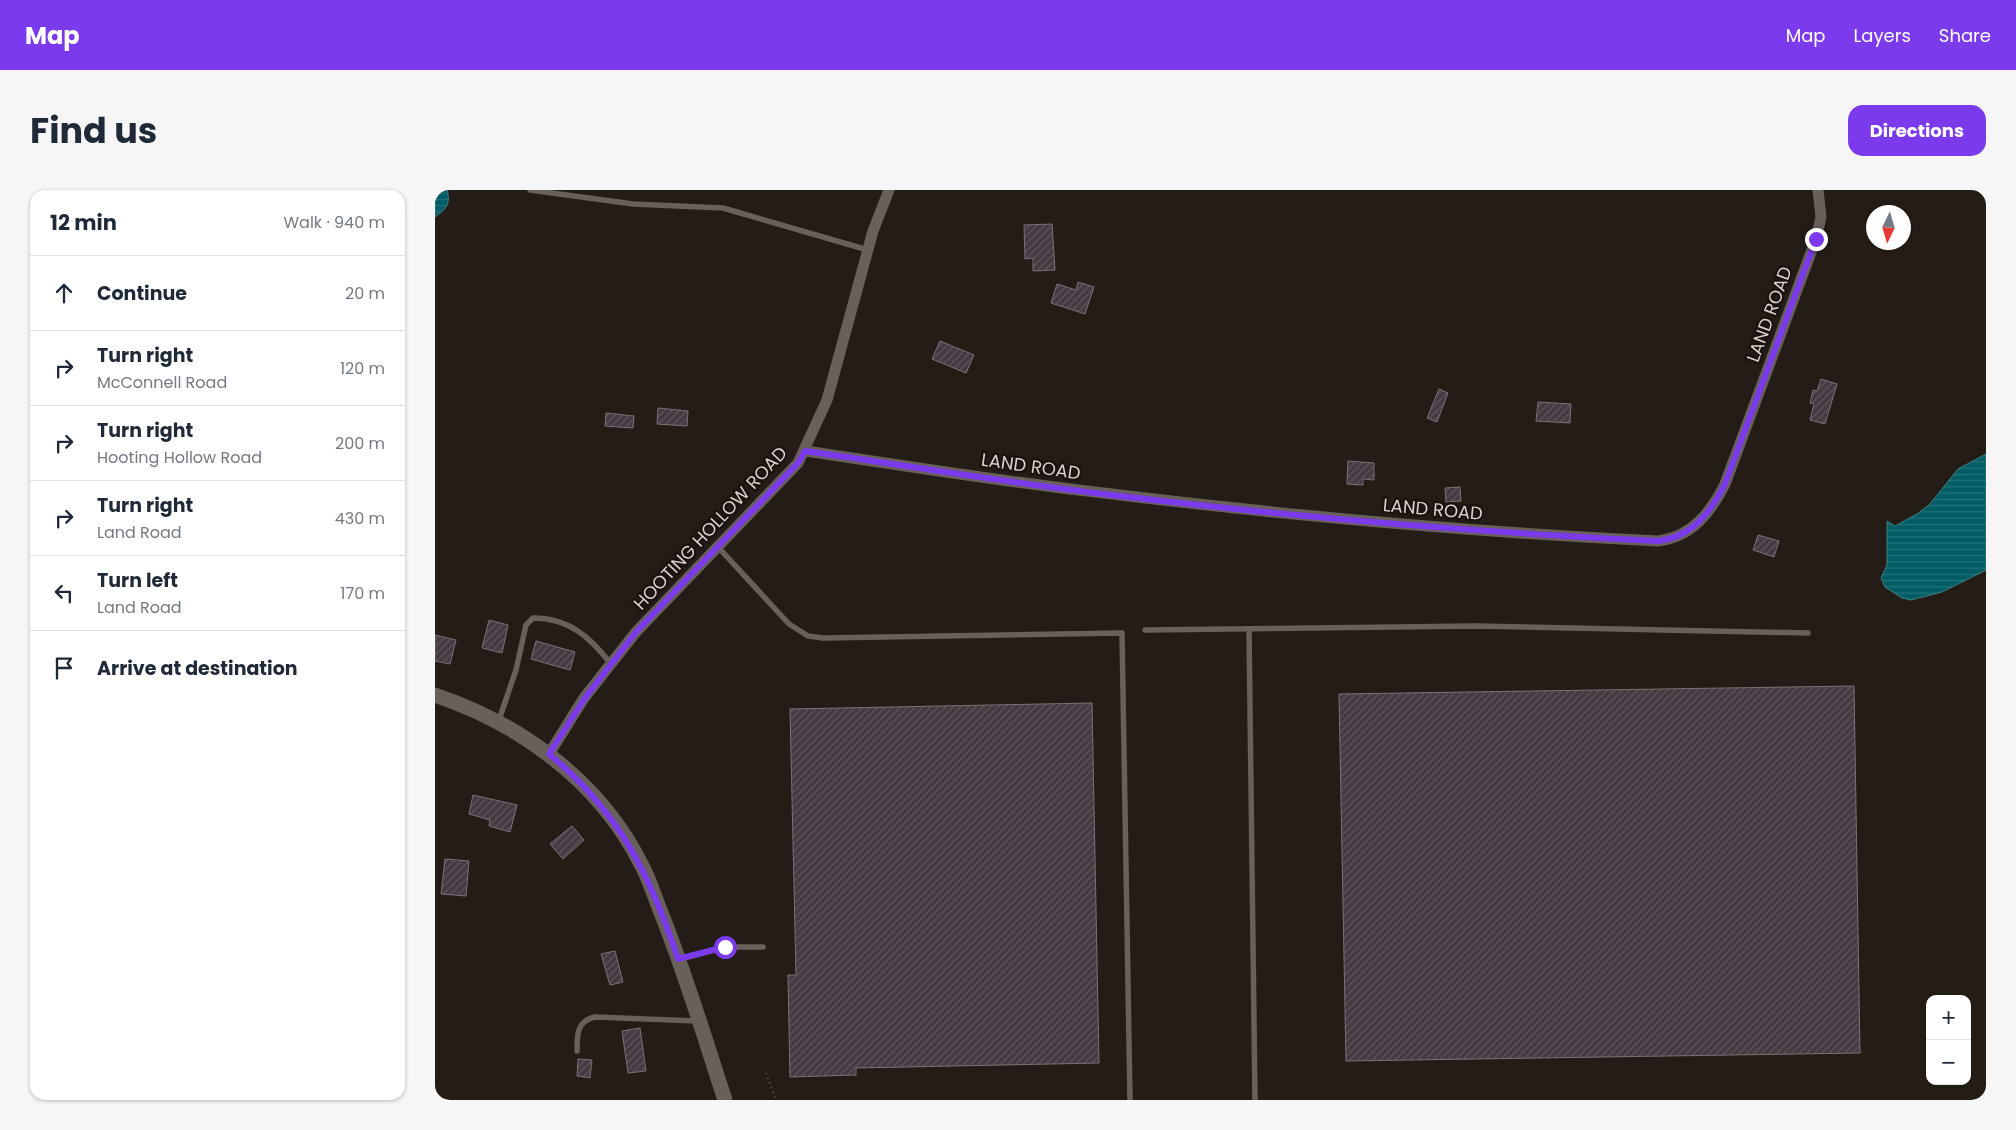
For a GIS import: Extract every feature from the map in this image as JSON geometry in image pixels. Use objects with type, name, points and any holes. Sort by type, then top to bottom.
[{"type":"street","name":"HOOTING HOLLOW ROAD","points":[[549,754],[585,698],[636,632],[798,463],[827,400],[868,250],[889,190]]},
{"type":"street","name":"LAND ROAD","points":[[805,451],[1095,492],[1352,520],[1531,535],[1671,540],[1686,533],[1705,516],[1725,484],[1816,239],[1821,217],[1818,190]]},
{"type":"street","points":[[435,695],[458,702],[498,722],[549,754],[575,775],[611,816],[641,864],[678,959],[725,1100]]},
{"type":"lane","points":[[531,190],[633,204],[723,208],[868,250]]},
{"type":"lane","points":[[718,547],[789,624],[808,636],[823,638],[1121,633],[1130,1100]]},
{"type":"lane","points":[[498,722],[516,670],[526,624],[533,618],[547,618],[568,624],[584,633],[611,664]]},
{"type":"lane","points":[[1145,630],[1476,626],[1808,633]]},
{"type":"lane","points":[[1249,629],[1255,1100]]},
{"type":"lane","points":[[678,959],[725,947],[763,947]]},
{"type":"lane","points":[[577,1051],[580,1025],[585,1019],[595,1017],[699,1021]]},
{"type":"path","points":[[765,1073],[776,1100]]},
{"type":"water","points":[[435,190],[447,190],[448,203],[445,209],[435,217]]},
{"type":"water","points":[[1986,454],[1986,570],[1942,592],[1911,600],[1902,598],[1885,587],[1881,578],[1887,565],[1887,521],[1895,526],[1917,514],[1930,504],[1958,469]]},
{"type":"building","points":[[1052,224],[1055,270],[1033,271],[1033,258],[1025,259],[1024,225]]},
{"type":"building","points":[[1078,282],[1094,287],[1085,314],[1051,303],[1057,284],[1076,290]]},
{"type":"building","points":[[940,341],[974,355],[966,373],[932,359]]},
{"type":"building","points":[[1821,379],[1837,384],[1825,424],[1810,420],[1814,404],[1810,403],[1813,390],[1817,391]]},
{"type":"building","points":[[1439,389],[1448,393],[1437,422],[1427,418]]},
{"type":"building","points":[[1538,402],[1571,404],[1570,423],[1536,421]]},
{"type":"building","points":[[658,408],[688,411],[687,426],[657,424]]},
{"type":"building","points":[[606,413],[634,416],[633,428],[605,426]]},
{"type":"building","points":[[1348,461],[1374,463],[1374,480],[1363,479],[1363,485],[1347,484]]},
{"type":"building","points":[[1460,487],[1461,501],[1446,502],[1445,488]]},
{"type":"building","points":[[1758,535],[1779,541],[1774,557],[1753,550]]},
{"type":"building","points":[[489,620],[508,625],[502,653],[482,648]]},
{"type":"building","points":[[435,635],[456,640],[450,664],[435,661]]},
{"type":"building","points":[[536,641],[575,652],[570,670],[531,659]]},
{"type":"building","points":[[1854,686],[1860,1053],[1346,1061],[1339,694]]},
{"type":"building","points":[[1092,703],[1099,1063],[856,1068],[856,1075],[790,1077],[788,975],[796,975],[790,709]]},
{"type":"building","points":[[473,795],[517,805],[510,832],[489,826],[490,820],[469,814]]},
{"type":"building","points":[[572,826],[584,840],[563,859],[550,844]]},
{"type":"building","points":[[445,859],[469,861],[466,896],[441,894]]},
{"type":"building","points":[[615,951],[623,982],[610,985],[601,954]]},
{"type":"building","points":[[640,1028],[646,1071],[628,1073],[622,1031]]},
{"type":"building","points":[[578,1059],[592,1060],[590,1078],[577,1076]]},
{"type":"route","points":[[725,947],[678,959],[641,864],[611,816],[575,775],[549,754],[585,698],[636,632],[798,463],[805,451],[1095,492],[1362,521],[1531,535],[1671,540],[1686,533],[1705,516],[1718,499],[1816,239]]}]
